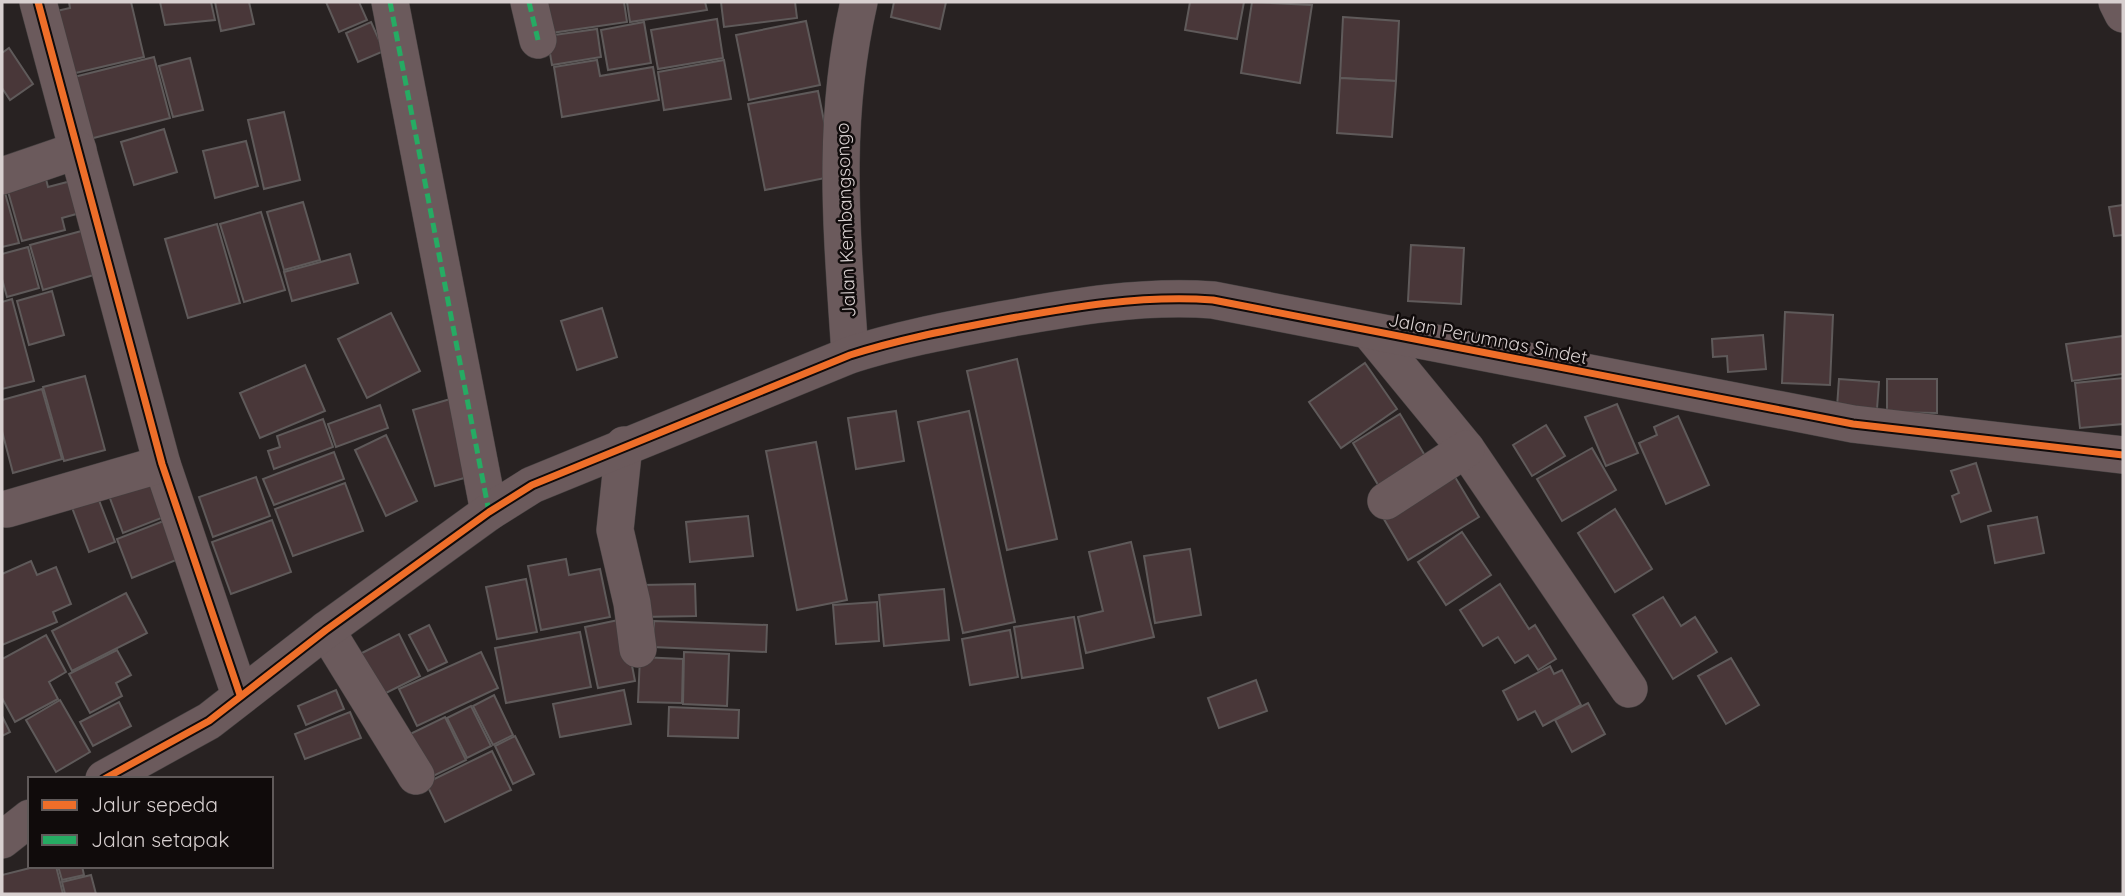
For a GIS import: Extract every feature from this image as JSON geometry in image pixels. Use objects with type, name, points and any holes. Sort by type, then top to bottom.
[{"type":"street","points":[[38,2],[162,464],[240,695]]},
{"type":"street","points":[[390,2],[489,512]]},
{"type":"street","points":[[529,2],[538,40]]},
{"type":"street","name":"Jalan Kembangsongo","points":[[850,355],[839,146],[848,51],[859,2]]},
{"type":"street","points":[[2117,2],[2123,14]]},
{"type":"street","points":[[2,176],[78,150]]},
{"type":"street","name":"Jalan Perumnas Sindet","points":[[108,777],[187,736],[326,630],[489,512],[532,485],[624,445],[850,355],[899,339],[1058,309],[1125,299],[1169,297],[1213,300],[1853,424],[2123,455]]},
{"type":"street","points":[[1370,332],[1466,449],[1629,689]]},
{"type":"street","points":[[624,445],[615,530],[632,603],[638,649]]},
{"type":"street","points":[[1386,501],[1466,449]]},
{"type":"street","points":[[7,509],[162,464]]},
{"type":"street","points":[[326,630],[416,776]]},
{"type":"street","points":[[2,840],[28,820]]},
{"type":"building","points":[[69,2],[131,2],[144,57],[67,75],[52,12],[70,8]]},
{"type":"building","points":[[160,2],[211,2],[215,20],[165,25]]},
{"type":"building","points":[[215,2],[249,2],[254,24],[221,31]]},
{"type":"building","points":[[326,2],[359,2],[367,20],[339,32]]},
{"type":"building","points":[[546,2],[624,2],[627,22],[551,33]]},
{"type":"building","points":[[627,2],[705,2],[707,10],[630,22]]},
{"type":"building","points":[[721,2],[795,2],[797,18],[724,27]]},
{"type":"building","points":[[894,2],[946,2],[940,29],[891,17]]},
{"type":"building","points":[[1190,2],[1244,2],[1237,39],[1185,30]]},
{"type":"building","points":[[1252,2],[1312,5],[1300,83],[1241,73]]},
{"type":"building","points":[[1343,17],[1399,21],[1396,81],[1340,78]]},
{"type":"building","points":[[717,19],[723,58],[658,69],[651,30]]},
{"type":"building","points":[[806,21],[820,85],[749,100],[736,35]]},
{"type":"building","points":[[371,22],[384,51],[358,62],[346,33]]},
{"type":"building","points":[[644,22],[651,63],[608,70],[601,30]]},
{"type":"building","points":[[597,29],[601,57],[552,65],[547,36]]},
{"type":"building","points":[[9,48],[33,84],[10,100],[2,88],[2,53]]},
{"type":"building","points":[[154,57],[170,118],[86,140],[70,78]]},
{"type":"building","points":[[190,58],[203,110],[173,117],[159,66]]},
{"type":"building","points":[[597,60],[600,76],[653,67],[659,100],[562,117],[554,67]]},
{"type":"building","points":[[724,60],[731,99],[664,110],[658,72]]},
{"type":"building","points":[[1340,78],[1396,81],[1392,137],[1337,133]]},
{"type":"building","points":[[818,91],[835,176],[765,190],[748,104]]},
{"type":"building","points":[[284,112],[300,180],[264,189],[248,120]]},
{"type":"building","points":[[164,129],[177,172],[134,185],[121,142]]},
{"type":"building","points":[[246,141],[258,186],[215,198],[203,151]]},
{"type":"building","points":[[44,171],[48,187],[71,181],[80,213],[62,218],[65,230],[22,241],[5,181]]},
{"type":"building","points":[[2,182],[19,243],[2,247]]},
{"type":"building","points":[[303,202],[320,260],[284,270],[267,212]]},
{"type":"building","points":[[2123,205],[2123,235],[2114,236],[2109,207]]},
{"type":"building","points":[[261,212],[285,290],[244,302],[220,224]]},
{"type":"building","points":[[217,224],[240,303],[188,318],[165,239]]},
{"type":"building","points":[[85,230],[97,274],[43,290],[30,245]]},
{"type":"building","points":[[1411,245],[1464,248],[1461,304],[1408,301]]},
{"type":"building","points":[[28,247],[39,288],[7,297],[2,279],[2,254]]},
{"type":"building","points":[[350,254],[358,283],[292,301],[284,272]]},
{"type":"building","points":[[52,291],[64,335],[29,345],[17,301]]},
{"type":"building","points":[[12,299],[34,381],[2,389],[2,302]]},
{"type":"building","points":[[602,308],[617,357],[577,370],[561,321]]},
{"type":"building","points":[[1785,312],[1833,315],[1830,385],[1782,383]]},
{"type":"building","points":[[391,313],[420,371],[367,398],[338,339]]},
{"type":"building","points":[[1763,335],[1766,369],[1728,372],[1727,356],[1713,357],[1712,339]]},
{"type":"building","points":[[2123,336],[2123,374],[2072,381],[2066,344]]},
{"type":"building","points":[[1017,359],[1057,539],[1007,550],[967,371]]},
{"type":"building","points":[[1365,363],[1397,409],[1341,448],[1309,402]]},
{"type":"building","points":[[305,365],[325,411],[260,438],[240,393]]},
{"type":"building","points":[[85,376],[105,450],[64,461],[43,387]]},
{"type":"building","points":[[2123,378],[2123,424],[2080,428],[2075,383]]},
{"type":"building","points":[[1839,379],[1879,382],[1877,409],[1837,407]]},
{"type":"building","points":[[1887,379],[1937,379],[1937,413],[1887,412]]},
{"type":"building","points":[[42,389],[62,459],[13,473],[2,431],[2,400]]},
{"type":"building","points":[[457,397],[479,474],[435,486],[413,410]]},
{"type":"building","points":[[1617,404],[1638,453],[1606,466],[1585,417]]},
{"type":"building","points":[[380,405],[388,428],[336,447],[328,424]]},
{"type":"building","points":[[896,411],[904,461],[856,469],[848,418]]},
{"type":"building","points":[[969,411],[1015,622],[963,633],[918,422]]},
{"type":"building","points":[[1400,414],[1430,464],[1383,493],[1353,443]]},
{"type":"building","points":[[1678,416],[1709,485],[1666,504],[1639,443],[1657,435],[1654,427]]},
{"type":"building","points":[[323,419],[333,447],[274,469],[268,451],[280,447],[277,436]]},
{"type":"building","points":[[1546,425],[1565,456],[1532,476],[1513,445]]},
{"type":"building","points":[[386,435],[417,501],[386,516],[355,450]]},
{"type":"building","points":[[816,442],[847,600],[797,610],[766,451]]},
{"type":"building","points":[[1592,448],[1616,490],[1562,521],[1537,479]]},
{"type":"building","points":[[334,452],[344,479],[274,505],[263,479]]},
{"type":"building","points":[[1976,463],[1991,511],[1961,522],[1952,496],[1959,493],[1951,471]]},
{"type":"building","points":[[1452,472],[1479,517],[1408,560],[1381,514]]},
{"type":"building","points":[[256,477],[270,516],[213,537],[199,497]]},
{"type":"building","points":[[148,478],[164,517],[123,533],[108,493]]},
{"type":"building","points":[[345,483],[363,531],[293,556],[275,509]]},
{"type":"building","points":[[97,495],[115,542],[89,552],[71,505]]},
{"type":"building","points":[[1615,509],[1652,569],[1615,592],[1578,533]]},
{"type":"building","points":[[748,516],[753,556],[690,562],[686,522]]},
{"type":"building","points":[[2037,517],[2044,553],[1995,563],[1988,526]]},
{"type":"building","points":[[166,520],[181,558],[132,578],[117,539]]},
{"type":"building","points":[[272,520],[291,572],[231,594],[212,542]]},
{"type":"building","points":[[1462,532],[1491,575],[1446,605],[1418,562]]},
{"type":"building","points":[[1131,542],[1154,637],[1086,653],[1078,617],[1103,611],[1089,552]]},
{"type":"building","points":[[1190,549],[1201,615],[1155,623],[1144,556]]},
{"type":"building","points":[[566,559],[569,575],[600,569],[610,617],[541,630],[528,566]]},
{"type":"building","points":[[31,561],[37,575],[56,567],[71,604],[53,612],[57,622],[2,645],[2,574]]},
{"type":"building","points":[[526,579],[537,632],[497,639],[486,587]]},
{"type":"building","points":[[695,584],[696,616],[641,617],[641,585]]},
{"type":"building","points":[[1500,584],[1529,629],[1535,625],[1556,659],[1538,670],[1528,655],[1515,663],[1498,637],[1483,646],[1460,610]]},
{"type":"building","points":[[944,589],[949,640],[884,646],[879,595]]},
{"type":"building","points":[[126,593],[147,633],[72,671],[52,631]]},
{"type":"building","points":[[1663,597],[1681,626],[1695,617],[1717,652],[1673,679],[1633,615]]},
{"type":"building","points":[[877,602],[879,641],[836,644],[833,605]]},
{"type":"building","points":[[1074,617],[1083,668],[1022,678],[1014,627]]},
{"type":"building","points":[[623,619],[635,681],[598,688],[585,627]]},
{"type":"building","points":[[654,621],[767,625],[766,652],[653,647]]},
{"type":"building","points":[[429,625],[447,662],[428,671],[409,635]]},
{"type":"building","points":[[1010,630],[1018,677],[970,685],[962,639]]},
{"type":"building","points":[[580,632],[591,687],[506,703],[495,648]]},
{"type":"building","points":[[399,634],[420,676],[380,696],[358,655]]},
{"type":"building","points":[[46,635],[66,672],[49,682],[58,699],[15,722],[2,698],[2,659]]},
{"type":"building","points":[[117,650],[131,675],[116,683],[122,696],[90,713],[69,674]]},
{"type":"building","points":[[481,652],[498,688],[417,726],[399,689]]},
{"type":"building","points":[[684,652],[729,654],[727,706],[683,704]]},
{"type":"building","points":[[640,657],[683,659],[682,703],[638,702]]},
{"type":"building","points":[[1731,658],[1759,705],[1726,724],[1698,676]]},
{"type":"building","points":[[1550,666],[1554,674],[1562,670],[1581,705],[1543,726],[1535,711],[1518,720],[1503,691]]},
{"type":"building","points":[[1256,680],[1267,711],[1219,728],[1208,698]]},
{"type":"building","points":[[336,690],[344,709],[306,725],[298,706]]},
{"type":"building","points":[[624,690],[631,724],[560,737],[553,704]]},
{"type":"building","points":[[494,695],[513,735],[493,745],[473,706]]},
{"type":"building","points":[[60,700],[90,752],[56,772],[26,720]]},
{"type":"building","points":[[119,702],[131,726],[93,746],[80,722]]},
{"type":"building","points":[[1588,703],[1605,734],[1572,752],[1555,720]]},
{"type":"building","points":[[471,706],[491,746],[467,758],[447,718]]},
{"type":"building","points":[[669,707],[739,710],[738,738],[668,736]]},
{"type":"building","points":[[350,712],[361,738],[305,759],[295,734]]},
{"type":"building","points":[[2,716],[10,732],[2,736]]},
{"type":"building","points":[[445,717],[466,760],[425,780],[404,737]]},
{"type":"building","points":[[515,736],[534,774],[513,784],[495,746]]},
{"type":"building","points":[[492,751],[511,790],[445,822],[426,783]]},
{"type":"building","points":[[30,868],[56,868],[63,894],[2,894],[2,875]]},
{"type":"building","points":[[59,868],[82,868],[84,875],[62,880]]},
{"type":"building","points":[[91,875],[96,894],[65,894],[62,882]]},
{"type":"marked path","points":[[390,2],[489,512]]},
{"type":"marked path","points":[[529,2],[538,40]]},
{"type":"cycle path","points":[[38,2],[162,464],[240,695]]},
{"type":"cycle path","points":[[108,777],[209,721],[326,630],[489,512],[532,485],[850,355],[925,335],[1054,311],[1159,299],[1213,300],[1853,424],[2123,455]]}]
